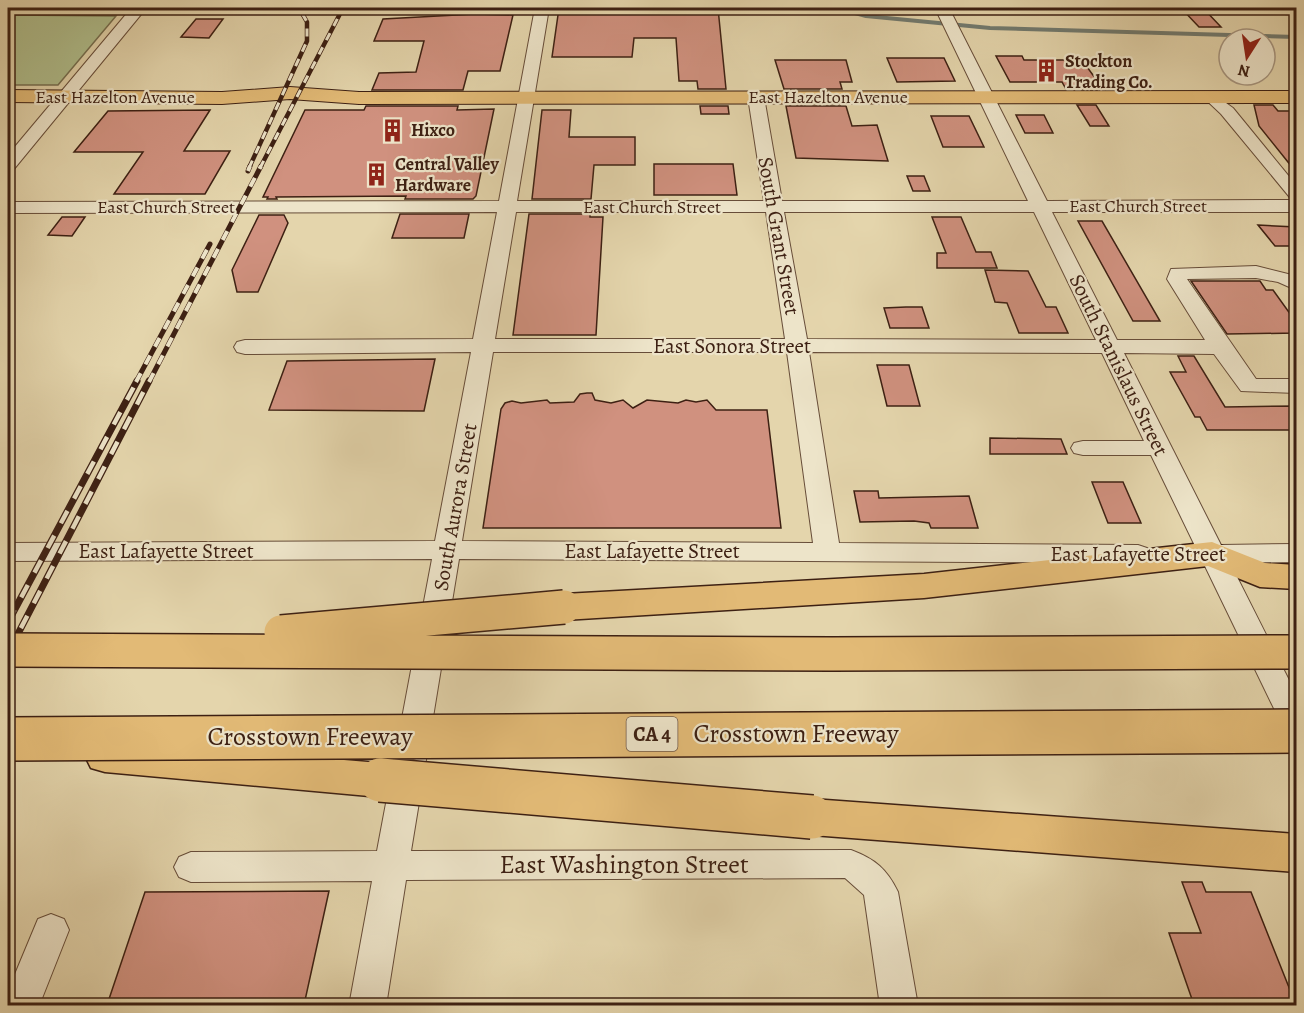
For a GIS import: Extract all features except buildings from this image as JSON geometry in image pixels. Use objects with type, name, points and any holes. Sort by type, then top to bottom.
[{"type":"highway","points":[[76,650],[564,607],[924,586],[1212,555],[1260,575],[1296,577]]},
{"type":"highway","points":[[8,650],[832,654],[1296,652]]},
{"type":"highway","name":"Crosstown Freeway","points":[[8,739],[1296,731]]},
{"type":"highway","points":[[8,747],[812,817],[1296,854]]},
{"type":"main road","name":"East Hazelton Avenue","points":[[8,96],[222,98],[242,102],[332,102],[359,98],[1296,97]]},
{"type":"street","points":[[8,8],[267,8]]},
{"type":"street","points":[[8,165],[139,8]]},
{"type":"street","name":"South Aurora Street","points":[[367,1005],[542,8]]},
{"type":"street","name":"South Stanislaus Street","points":[[942,8],[1296,723]]},
{"type":"street","points":[[1260,8],[1296,11]]},
{"type":"street","name":"South Grant Street","points":[[756,97],[797,346],[827,552]]},
{"type":"street","points":[[1211,97],[1227,111],[1296,196]]},
{"type":"street","name":"East Church Street","points":[[8,207],[1296,206]]},
{"type":"street","points":[[1296,284],[1288,278],[1273,274],[1178,273],[1177,279],[1220,347],[1249,386],[1296,386]]},
{"type":"street","name":"East Sonora Street","points":[[245,347],[483,345],[1220,347]]},
{"type":"street","points":[[1083,448],[1159,448]]},
{"type":"street","name":"East Lafayette Street","points":[[8,552],[447,550],[1212,555],[1296,553]]},
{"type":"street","name":"East Washington Street","points":[[191,867],[845,863],[856,866],[875,880],[881,892],[899,1005]]},
{"type":"street","points":[[20,1005],[51,930]]},
{"type":"green space","points":[[8,15],[116,16],[58,85],[8,85]]},
{"type":"waterway","points":[[837,8],[866,16],[990,28],[1296,37]]},
{"type":"railway","points":[[249,168],[307,41],[307,22],[299,8]]},
{"type":"railway","points":[[260,168],[343,8]]},
{"type":"railway","points":[[248,171],[250,166]]},
{"type":"railway","points":[[149,382],[261,166]]},
{"type":"railway","points":[[136,382],[210,244]]},
{"type":"railway","points":[[8,622],[137,381]]},
{"type":"railway","points":[[8,653],[149,381]]},
{"type":"place","name":"Stockton Trading Co.","points":[[1047,71]]},
{"type":"place","name":"Hixco","points":[[393,130]]},
{"type":"place","name":"Central Valley Hardware","points":[[377,174]]}]
